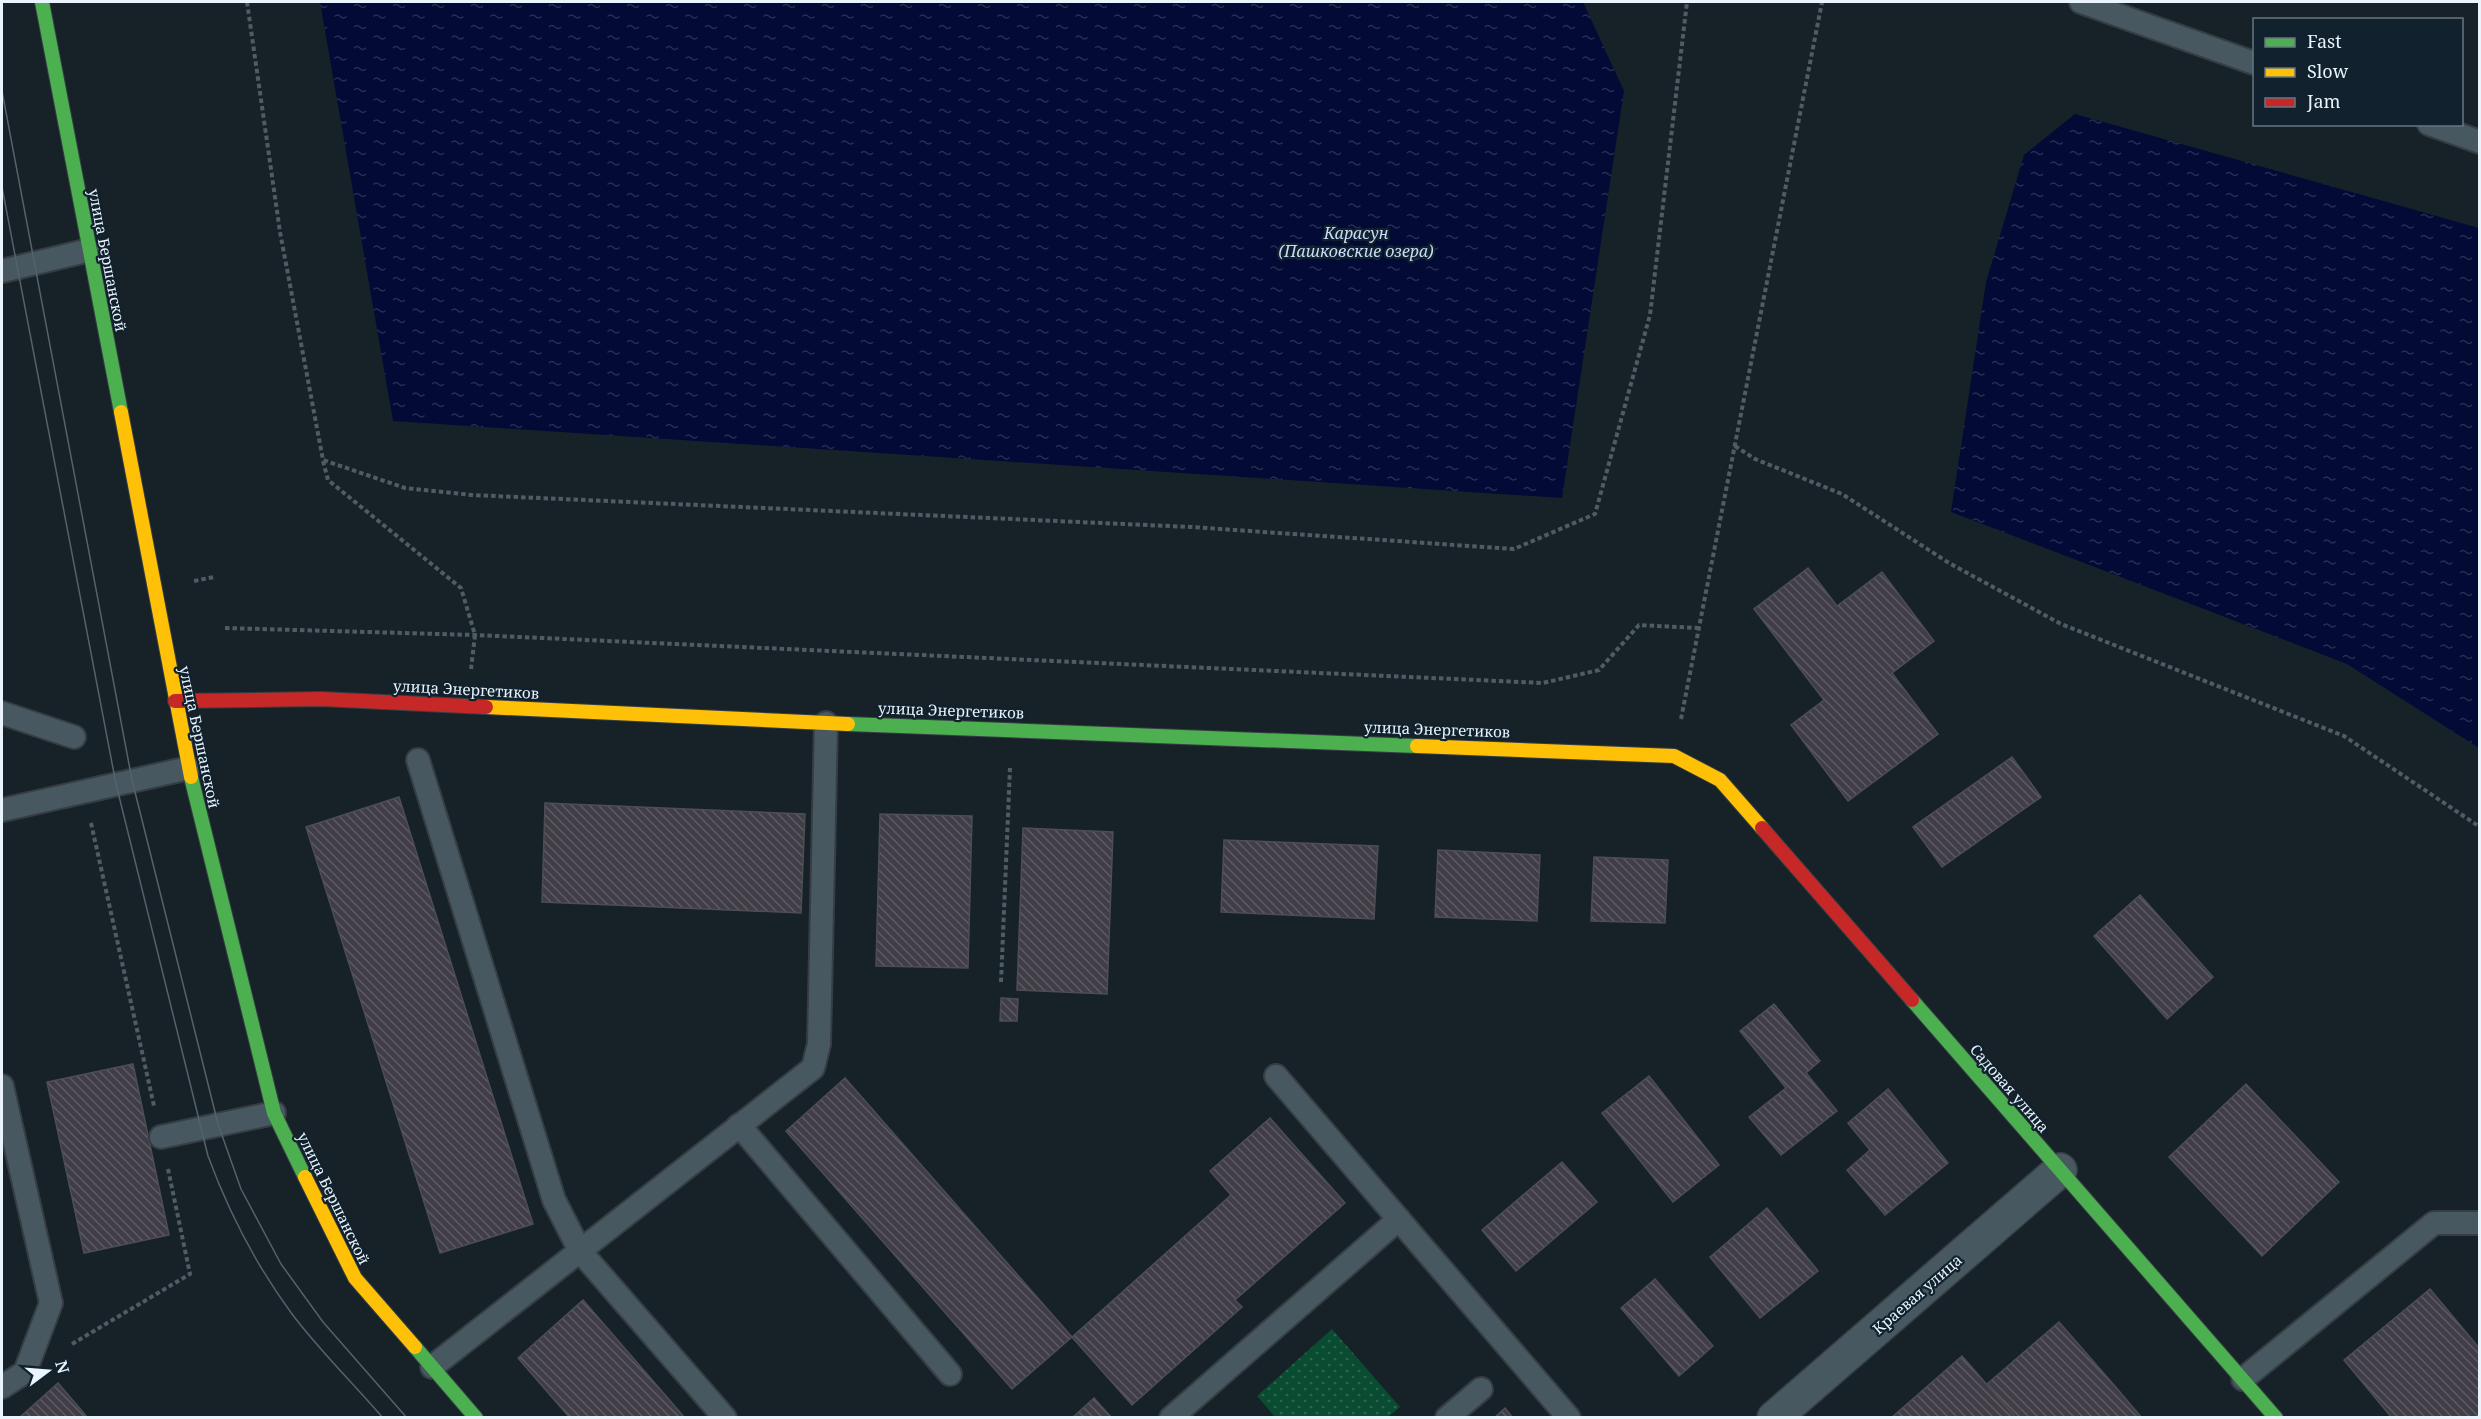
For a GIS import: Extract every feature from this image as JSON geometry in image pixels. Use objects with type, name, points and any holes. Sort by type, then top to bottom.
[{"type":"street","name":"улица Бершанской","points":[[42,2],[175,701],[189,768],[274,1113],[355,1278],[476,1418]]},
{"type":"street","name":"улица Энергетиков","points":[[175,701],[321,699],[826,723],[1011,728],[1674,756],[1720,780]]},
{"type":"street","name":"Садовая улица","points":[[1720,780],[2276,1418]]},
{"type":"street","name":"Краевая улица","points":[[1774,1418],[2060,1170]]},
{"type":"lane","points":[[2081,2],[2253,63]]},
{"type":"lane","points":[[2435,126],[2480,142]]},
{"type":"lane","points":[[2,271],[90,250]]},
{"type":"lane","points":[[2,713],[74,736]]},
{"type":"lane","points":[[432,1367],[813,1068],[819,1044],[826,723]]},
{"type":"lane","points":[[418,760],[554,1200],[580,1251],[725,1418]]},
{"type":"lane","points":[[2,810],[189,768]]},
{"type":"lane","points":[[1276,1076],[1569,1418]]},
{"type":"lane","points":[[2,1086],[51,1303],[25,1372],[2,1387]]},
{"type":"lane","points":[[161,1137],[274,1113]]},
{"type":"lane","points":[[740,1125],[950,1374]]},
{"type":"lane","points":[[1171,1418],[1399,1219]]},
{"type":"lane","points":[[2243,1379],[2434,1223],[2480,1223]]},
{"type":"lane","points":[[1447,1418],[1480,1389]]},
{"type":"path","points":[[248,2],[280,232],[328,480],[461,588],[475,635],[467,705]]},
{"type":"path","points":[[323,460],[405,488],[472,495],[1191,527],[1514,549],[1595,514],[1650,315],[1687,2]]},
{"type":"path","points":[[1674,756],[1822,2]]},
{"type":"path","points":[[1735,446],[1755,459],[1842,494],[1949,563],[2061,624],[2344,736],[2480,827]]},
{"type":"path","points":[[225,628],[475,635],[1543,683],[1599,670],[1639,625],[1699,628]]},
{"type":"path","points":[[1001,982],[1011,728]]},
{"type":"path","points":[[25,1372],[190,1274],[84,791]]},
{"type":"green space","points":[[1332,1329],[1400,1407],[1388,1417],[1275,1417],[1257,1396]]},
{"type":"water","name":"Карасун (Пашковские озера)","points":[[320,2],[1583,2],[1624,91],[1562,498],[393,421]]},
{"type":"water","points":[[2075,114],[2479,228],[2479,748],[2347,664],[1951,512],[1986,282],[2024,155]]},
{"type":"building","points":[[1808,568],[1837,606],[1882,572],[1934,641],[1892,673],[1938,734],[1848,801],[1791,725],[1824,700],[1754,609]]},
{"type":"building","points":[[2012,757],[2041,797],[1942,867],[1913,827]]},
{"type":"building","points":[[399,797],[533,1224],[440,1253],[306,827]]},
{"type":"building","points":[[545,803],[805,814],[801,913],[542,902]]},
{"type":"building","points":[[880,814],[972,816],[968,968],[876,966]]},
{"type":"building","points":[[1023,828],[1113,832],[1107,994],[1017,990]]},
{"type":"building","points":[[1224,840],[1378,846],[1374,919],[1221,912]]},
{"type":"building","points":[[1438,850],[1540,855],[1537,921],[1435,917]]},
{"type":"building","points":[[1594,857],[1668,860],[1665,923],[1591,921]]},
{"type":"building","points":[[2140,895],[2213,977],[2167,1019],[2094,936]]},
{"type":"building","points":[[1001,998],[1018,999],[1017,1021],[1000,1021]]},
{"type":"building","points":[[1774,1004],[1820,1061],[1806,1073],[1837,1111],[1781,1155],[1749,1117],[1786,1088],[1740,1031]]},
{"type":"building","points":[[133,1064],[169,1235],[84,1253],[47,1082]]},
{"type":"building","points":[[1649,1076],[1719,1165],[1673,1202],[1602,1113]]},
{"type":"building","points":[[845,1078],[1072,1337],[1012,1389],[786,1131]]},
{"type":"building","points":[[2246,1084],[2339,1182],[2262,1256],[2169,1157]]},
{"type":"building","points":[[1888,1089],[1948,1163],[1885,1215],[1847,1170],[1870,1150],[1848,1123]]},
{"type":"building","points":[[1270,1118],[1345,1203],[1235,1300],[1242,1307],[1132,1405],[1072,1337],[1231,1195],[1210,1171]]},
{"type":"building","points":[[1562,1162],[1597,1202],[1516,1271],[1482,1230]]},
{"type":"building","points":[[1767,1208],[1818,1271],[1760,1318],[1710,1257]]},
{"type":"building","points":[[1655,1279],[1713,1346],[1679,1376],[1621,1308]]},
{"type":"building","points":[[2430,1289],[2480,1349],[2480,1418],[2392,1418],[2344,1360]]},
{"type":"building","points":[[583,1300],[685,1418],[570,1418],[518,1358]]},
{"type":"building","points":[[2059,1322],[2142,1418],[2016,1418],[1987,1384]]},
{"type":"building","points":[[1962,1356],[2016,1418],[1891,1418]]},
{"type":"building","points":[[58,1383],[88,1418],[19,1418]]},
{"type":"building","points":[[1094,1398],[1112,1418],[1072,1418]]},
{"type":"building","points":[[1505,1408],[1513,1418],[1494,1418]]},
{"type":"tram line","points":[[2,91],[132,780],[218,1124],[241,1189],[281,1264],[323,1322],[407,1418]]},
{"type":"tram line","points":[[2,187],[116,784],[208,1156],[244,1238],[279,1295],[313,1341],[383,1418]]},
{"type":"traffic: fast","points":[[42,2],[121,412]]},
{"type":"traffic: fast","points":[[848,724],[1417,746]]},
{"type":"traffic: fast","points":[[191,777],[274,1113],[305,1177]]},
{"type":"traffic: fast","points":[[1912,1000],[2276,1418]]},
{"type":"traffic: fast","points":[[415,1347],[476,1418]]},
{"type":"traffic: slow","points":[[121,412],[191,777]]},
{"type":"traffic: slow","points":[[486,707],[848,724]]},
{"type":"traffic: slow","points":[[1417,746],[1674,756],[1720,780],[1762,828]]},
{"type":"traffic: slow","points":[[305,1177],[355,1278],[415,1347]]},
{"type":"traffic: jam","points":[[175,701],[321,699],[486,707]]},
{"type":"traffic: jam","points":[[1762,828],[1912,1000]]}]
